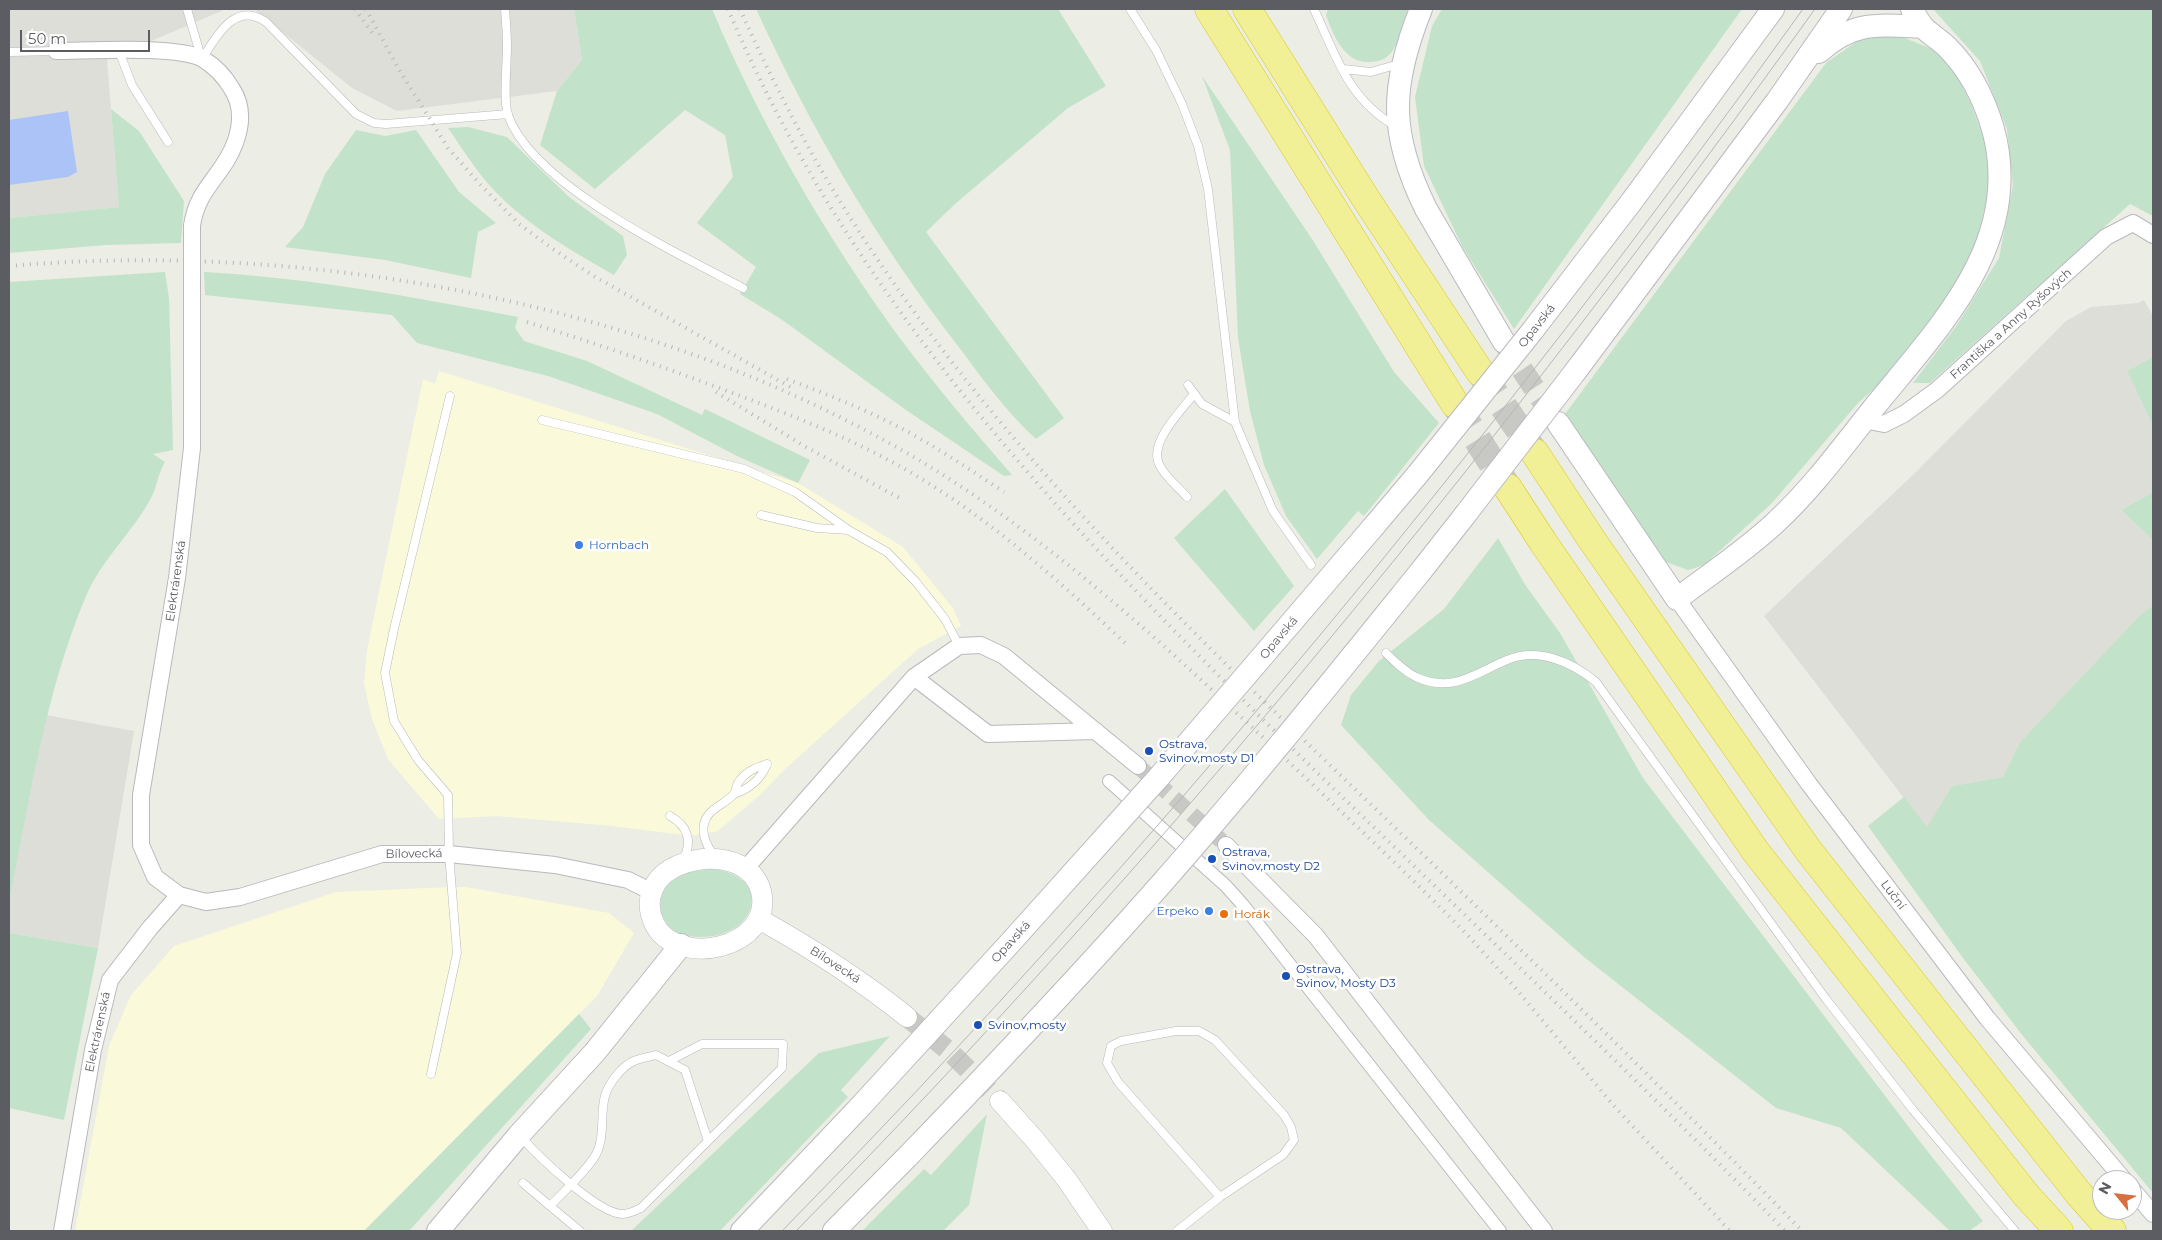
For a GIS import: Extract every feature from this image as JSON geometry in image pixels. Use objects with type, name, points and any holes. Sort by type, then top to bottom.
[{"type":"highway","points":[[1208,9],[1455,404]]},
{"type":"highway","points":[[1247,9],[1366,199],[1480,372]]},
{"type":"highway","points":[[1535,453],[1592,540],[1808,850],[2079,1194],[2112,1231]]},
{"type":"highway","points":[[1508,488],[1756,852],[2026,1195],[2059,1231]]},
{"type":"main road","points":[[1421,9],[1402,63],[1398,88],[1398,128],[1409,169],[1423,203],[1504,342]]},
{"type":"main road","points":[[834,1231],[1012,1047],[1162,884],[1262,767],[1421,571],[1578,368],[1800,69],[1842,9]]},
{"type":"main road","name":"Opavská","points":[[742,1231],[859,1108],[1165,770],[1418,474],[1627,208],[1771,10]]},
{"type":"main road","points":[[1558,423],[1677,599],[1776,522],[1806,490],[1932,335],[1965,289],[1985,250],[1996,211],[1999,180],[1997,149],[1983,100],[1971,77],[1959,60],[1918,18],[1849,30],[1836,38],[1800,69]]},
{"type":"main road","points":[[438,1231],[519,1135],[595,1052],[681,946]]},
{"type":"main road","points":[[428,1231],[464,1200]]},
{"type":"street","name":"Elektrárenská","points":[[56,51],[181,53],[202,58],[225,77],[236,94],[241,116],[235,144],[199,200],[192,226],[192,448],[177,578],[141,795],[141,845],[155,877],[179,895],[150,928],[110,980],[93,1050],[62,1231]]},
{"type":"street","name":"Františka a Anny Ryšových","points":[[1864,420],[1884,424],[1904,414],[1937,390],[2106,237],[2132,223],[2153,234]]},
{"type":"street","name":"Luční","points":[[1677,599],[1809,784],[1987,1018],[2116,1170]]},
{"type":"street","points":[[746,868],[914,676],[959,646],[981,645],[1004,656],[1138,766]]},
{"type":"street","points":[[914,676],[988,734],[1096,731]]},
{"type":"street","points":[[1109,782],[1226,886],[1243,905],[1500,1231]]},
{"type":"street","points":[[1226,845],[1316,936],[1544,1231]]},
{"type":"street","name":"Bílovecká","points":[[179,895],[206,902],[240,897],[382,854],[449,854],[555,866],[628,880],[652,892]]},
{"type":"street","points":[[702,859],[718,859],[746,868],[753,875],[761,892],[762,900],[759,919],[750,931],[729,943],[702,948],[681,946],[666,938],[655,926],[650,909],[652,892],[660,877],[681,864],[702,859]]},
{"type":"street","name":"Bílovecká","points":[[759,919],[815,951],[864,984],[907,1017]]},
{"type":"street","points":[[1000,1101],[1036,1140],[1067,1180],[1102,1231]]},
{"type":"street","points":[[2142,1201],[2153,1214]]},
{"type":"lane","points":[[187,9],[202,58]]},
{"type":"lane","points":[[505,9],[508,114],[516,131],[531,150],[571,189],[652,240],[743,288]]},
{"type":"lane","points":[[1130,9],[1156,50],[1182,104],[1198,146],[1208,189],[1235,422],[1273,511],[1311,566]]},
{"type":"lane","points":[[1314,9],[1343,69],[1363,102],[1384,120],[1398,128]]},
{"type":"lane","points":[[202,58],[226,24],[241,16],[253,15],[266,22],[351,109],[369,121],[386,124],[508,114]]},
{"type":"lane","points":[[9,52],[56,51]]},
{"type":"lane","points":[[119,51],[132,85],[168,142]]},
{"type":"lane","points":[[1343,69],[1371,72],[1392,68],[1402,63]]},
{"type":"lane","points":[[1188,385],[1202,404],[1235,422]]},
{"type":"lane","points":[[1187,497],[1159,466],[1155,454],[1164,435],[1194,394]]},
{"type":"lane","points":[[431,1074],[457,952],[449,854],[448,795],[418,760],[394,721],[385,673],[450,396]]},
{"type":"lane","points":[[542,420],[744,469],[795,492],[850,530],[887,552],[916,582],[947,622],[959,646]]},
{"type":"lane","points":[[761,515],[817,528],[850,530]]},
{"type":"lane","points":[[1386,653],[1405,670],[1417,677],[1444,683],[1461,682],[1508,660],[1526,656],[1547,657],[1565,662],[1582,670],[1596,682],[1826,999],[1913,1110],[2015,1231]]},
{"type":"lane","points":[[718,859],[705,842],[703,829],[708,814],[734,794],[745,790],[763,774],[767,764]]},
{"type":"lane","points":[[670,816],[680,821],[686,828],[689,839],[687,852],[681,864]]},
{"type":"lane","points":[[1177,1231],[1220,1197],[1284,1155],[1294,1140],[1291,1127],[1284,1115],[1215,1040],[1199,1031],[1176,1031],[1121,1041],[1111,1046],[1107,1064],[1118,1082],[1220,1197]]},
{"type":"lane","points":[[519,1135],[547,1165],[571,1184],[607,1209],[620,1214],[628,1214],[640,1208],[782,1068],[783,1044],[702,1044],[669,1061]]},
{"type":"lane","points":[[550,1206],[598,1152],[603,1127],[605,1096],[614,1078],[632,1062],[656,1055],[685,1070],[708,1141]]},
{"type":"lane","points":[[523,1183],[580,1231]]},
{"type":"shaded area","points":[[9,9],[226,9],[107,60],[119,207],[9,218]]},
{"type":"shaded area","points":[[254,9],[574,9],[582,60],[557,91],[397,111],[352,88]]},
{"type":"shaded area","points":[[574,9],[712,9],[751,95],[773,137],[845,259],[899,337],[954,407],[1012,475],[1004,476],[906,410],[781,319],[740,294],[756,267],[697,223],[733,177],[725,135],[685,110],[595,189],[540,145],[557,91],[582,60]]},
{"type":"shaded area","points":[[756,9],[1058,9],[1106,86],[1068,108],[955,204],[926,232],[1064,418],[1036,439],[1005,407],[976,370],[928,306],[873,225],[823,141],[777,54]]},
{"type":"shaded area","points":[[1328,9],[1408,9],[1397,43],[1391,53],[1382,60],[1370,62],[1354,58],[1341,47],[1326,15]]},
{"type":"shaded area","points":[[1442,9],[1742,9],[1514,329],[1462,246],[1424,166],[1415,97],[1432,26]]},
{"type":"shaded area","points":[[1933,9],[2153,9],[2153,216],[2130,204],[1930,383],[1913,383],[1957,325],[1999,258],[2013,185],[2007,129],[1980,61]]},
{"type":"shaded area","points":[[1900,36],[1932,49],[1955,72],[1971,104],[1986,144],[1990,186],[1972,259],[1941,310],[1885,379],[1858,403],[1772,503],[1704,565],[1688,570],[1666,562],[1565,414],[1826,63],[1863,37]]},
{"type":"shaded area","points":[[1202,76],[1312,239],[1394,372],[1439,423],[1364,516],[1358,511],[1317,559],[1286,516],[1264,465],[1250,411],[1238,338],[1230,150]]},
{"type":"shaded area","points":[[111,109],[139,131],[184,201],[181,243],[106,245],[9,253],[9,218],[119,207]]},
{"type":"shaded area","points":[[468,127],[507,137],[569,197],[623,236],[627,255],[614,275],[544,233],[497,194],[479,173],[448,128]]},
{"type":"shaded area","points":[[356,130],[385,136],[416,130],[459,192],[496,223],[478,232],[471,278],[385,260],[285,247],[303,227],[325,174]]},
{"type":"shaded area","points":[[165,272],[169,298],[173,450],[153,454],[165,462],[153,494],[136,522],[100,570],[86,596],[72,633],[49,708],[40,746],[9,901],[9,282]]},
{"type":"shaded area","points":[[204,272],[323,284],[518,317],[515,328],[524,341],[587,361],[702,415],[705,409],[810,460],[798,483],[737,456],[657,414],[548,376],[417,343],[392,315],[205,295]]},
{"type":"shaded area","points":[[2144,300],[2153,316],[2153,357],[2127,371],[2153,426],[2153,492],[2121,510],[2153,540],[2153,605],[2141,614],[2020,742],[2003,777],[1952,786],[1927,828],[1764,616],[1917,471],[2066,321],[2091,307],[2138,303]]},
{"type":"shaded area","points":[[2153,357],[2153,426],[2127,371]]},
{"type":"shaded area","points":[[439,371],[798,483],[903,547],[953,608],[961,626],[918,649],[784,770],[762,793],[718,831],[691,836],[612,826],[497,816],[439,819],[388,759],[372,719],[364,683],[367,650],[423,379],[435,384]]},
{"type":"shaded area","points":[[1225,489],[1294,586],[1254,631],[1174,538]]},
{"type":"shaded area","points":[[2153,492],[2153,540],[2121,510]]},
{"type":"shaded area","points":[[1498,538],[1526,586],[1560,633],[1643,778],[1921,1143],[1983,1221],[1969,1231],[1950,1231],[1841,1128],[1776,1108],[1584,957],[1429,820],[1341,725],[1351,695],[1379,661],[1444,609]]},
{"type":"shaded area","points":[[2153,605],[2153,1193],[2142,1180],[2142,1170],[2134,1170],[2023,1036],[1963,958],[1868,826],[1904,797],[1927,827],[1952,786],[2003,777],[2020,742],[2141,614]]},
{"type":"shaded area","points":[[46,715],[134,731],[98,948],[9,933],[9,891]]},
{"type":"shaded area","points":[[710,869],[731,874],[745,883],[751,895],[751,908],[744,921],[731,930],[712,936],[688,936],[679,933],[671,928],[662,914],[660,906],[661,897],[671,882],[680,876],[690,872]]},
{"type":"shaded area","points":[[466,887],[609,913],[634,933],[597,996],[364,1231],[75,1231],[109,1046],[131,995],[174,946],[336,892]]},
{"type":"shaded area","points":[[9,933],[98,948],[64,1120],[9,1108]]},
{"type":"shaded area","points":[[579,1014],[591,1029],[409,1231],[364,1231]]},
{"type":"shaded area","points":[[890,1036],[841,1090],[848,1097],[720,1231],[631,1231],[819,1053]]},
{"type":"shaded area","points":[[987,1114],[969,1205],[943,1231],[862,1231],[924,1169],[931,1175]]},
{"type":"water","points":[[68,111],[77,172],[68,177],[9,185],[9,120]]},
{"type":"tunnel","points":[[1504,342],[1557,423]]},
{"type":"tunnel","points":[[1480,372],[1535,453]]},
{"type":"tunnel","points":[[1455,404],[1508,488]]},
{"type":"tunnel","points":[[1138,766],[1226,845]]},
{"type":"tunnel","points":[[907,1017],[949,1051],[1000,1101]]},
{"type":"tram line","points":[[782,1231],[920,1087],[1055,941],[1187,792],[1316,640],[1442,486],[1565,329],[1686,170],[1803,9]]},
{"type":"tram line","points":[[796,1231],[934,1087],[1069,941],[1201,791],[1329,640],[1455,485],[1577,328],[1698,170],[1815,9]]},
{"type":"railway","points":[[355,9],[373,34]]},
{"type":"railway","points":[[366,9],[398,68],[448,148],[519,224],[592,275],[794,389]]},
{"type":"railway","points":[[728,9],[781,121],[843,228],[913,329],[989,426],[1070,520],[1242,698],[1616,1061],[1785,1231]]},
{"type":"railway","points":[[740,9],[792,116],[820,168],[851,219],[907,302],[967,382],[1032,459],[1168,606],[1594,1022],[1802,1231]]},
{"type":"railway","points":[[9,266],[127,260],[248,264],[370,276],[491,297],[610,327],[726,367],[836,415],[940,473],[1029,534],[1113,602],[1193,673],[1373,842],[1472,940],[1512,984],[1614,1106],[1730,1231]]},
{"type":"railway","points":[[527,322],[653,364],[777,410],[874,452],[920,478],[976,515],[1054,578],[1128,646]]},
{"type":"railway","points":[[787,379],[853,405],[901,428],[1004,492]]},
{"type":"railway","points":[[716,392],[806,447],[903,500]]},
{"type":"place","name":"Hornbach","points":[[579,545]]},
{"type":"place","name":"Ostrava, Svinov,mosty D1","points":[[1149,751]]},
{"type":"place","name":"Ostrava, Svinov,mosty D2","points":[[1212,859]]},
{"type":"place","name":"Erpeko","points":[[1209,911]]},
{"type":"place","name":"Horák","points":[[1224,914]]},
{"type":"place","name":"Ostrava, Svinov, Mosty D3","points":[[1286,976]]},
{"type":"place","name":"Svinov,mosty","points":[[978,1025]]}]
